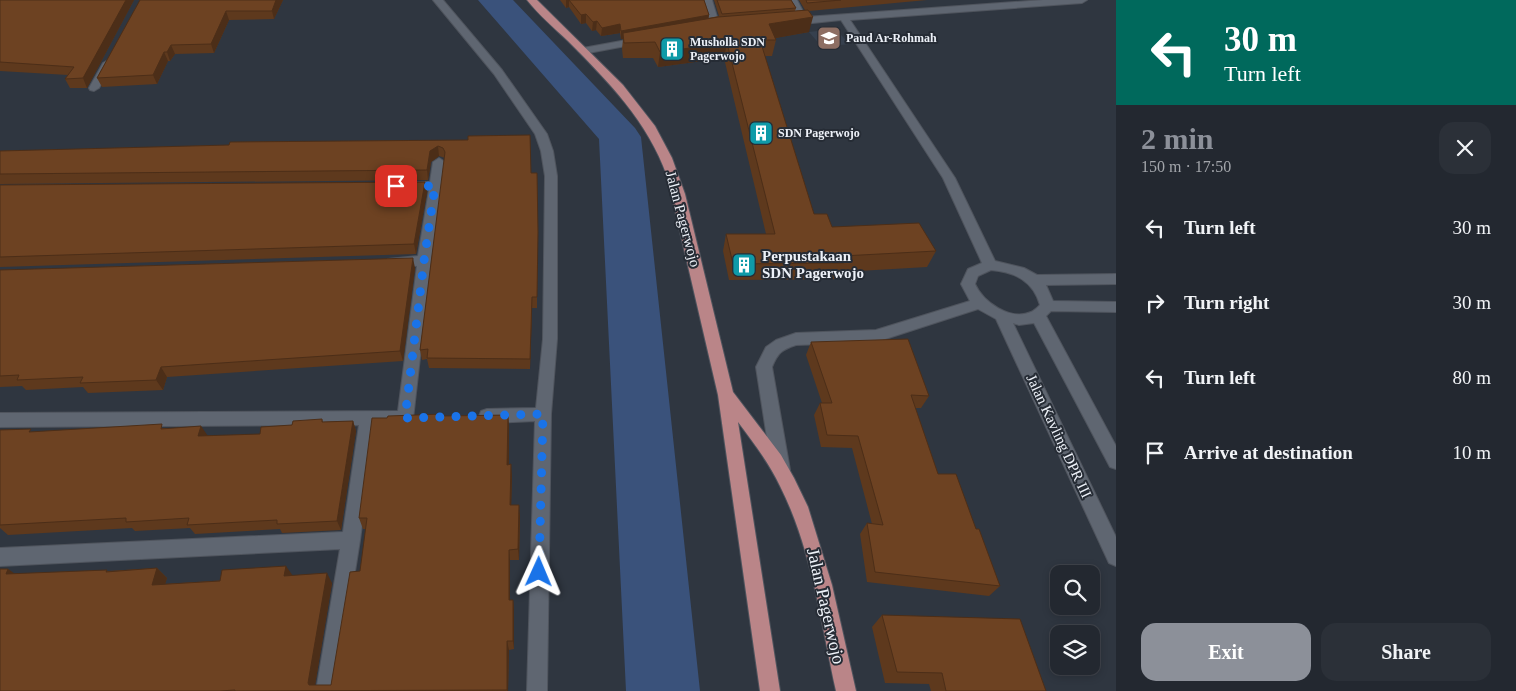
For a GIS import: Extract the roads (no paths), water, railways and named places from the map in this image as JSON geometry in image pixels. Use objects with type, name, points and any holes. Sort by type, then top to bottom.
[{"type":"main road","name":"Jalan Pagerwojo","points":[[532,0],[619,88],[661,146],[671,168],[679,194],[726,395],[770,691]]},
{"type":"main road","name":"Jalan Pagerwojo","points":[[726,395],[758,436],[788,483],[813,548],[846,691]]},
{"type":"street","points":[[438,0],[498,72],[541,134],[547,151],[551,176],[550,338],[543,414],[537,691]]},
{"type":"street","points":[[707,0],[716,27]]},
{"type":"street","points":[[792,0],[803,21]]},
{"type":"street","points":[[932,0],[944,11]]},
{"type":"street","points":[[786,22],[1082,0]]},
{"type":"street","points":[[844,18],[949,178],[990,265]]},
{"type":"street","points":[[583,51],[656,37]]},
{"type":"street","points":[[94,88],[113,54]]},
{"type":"street","points":[[405,418],[424,261],[439,162]]},
{"type":"street","points":[[396,186],[435,186]]},
{"type":"street","points":[[374,262],[424,261]]},
{"type":"street","points":[[1116,307],[1043,311],[1028,319],[1002,316],[980,303],[972,295],[968,284],[970,275],[978,268],[990,265],[1006,266],[1023,272],[1035,280],[1044,292],[1043,311],[1116,462]]},
{"type":"street","points":[[1035,280],[1116,279]]},
{"type":"street","points":[[781,473],[764,367],[771,351],[780,344],[796,339],[876,336],[980,303]]},
{"type":"street","name":"Jalan Kavling DPR III","points":[[1002,316],[1116,557]]},
{"type":"street","points":[[474,416],[543,414]]},
{"type":"street","points":[[326,691],[351,540],[368,418]]},
{"type":"street","points":[[0,420],[424,418]]},
{"type":"street","points":[[0,557],[351,540]]},
{"type":"waterway","points":[[495,0],[620,137],[663,691]]},
{"type":"place","name":"Paud Ar-Rohmah","points":[[829,38]]},
{"type":"place","name":"Musholla SDN Pagerwojo","points":[[672,49]]},
{"type":"place","name":"SDN Pagerwojo","points":[[761,133]]},
{"type":"place","name":"Perpustakaan SDN Pagerwojo","points":[[744,265]]}]
